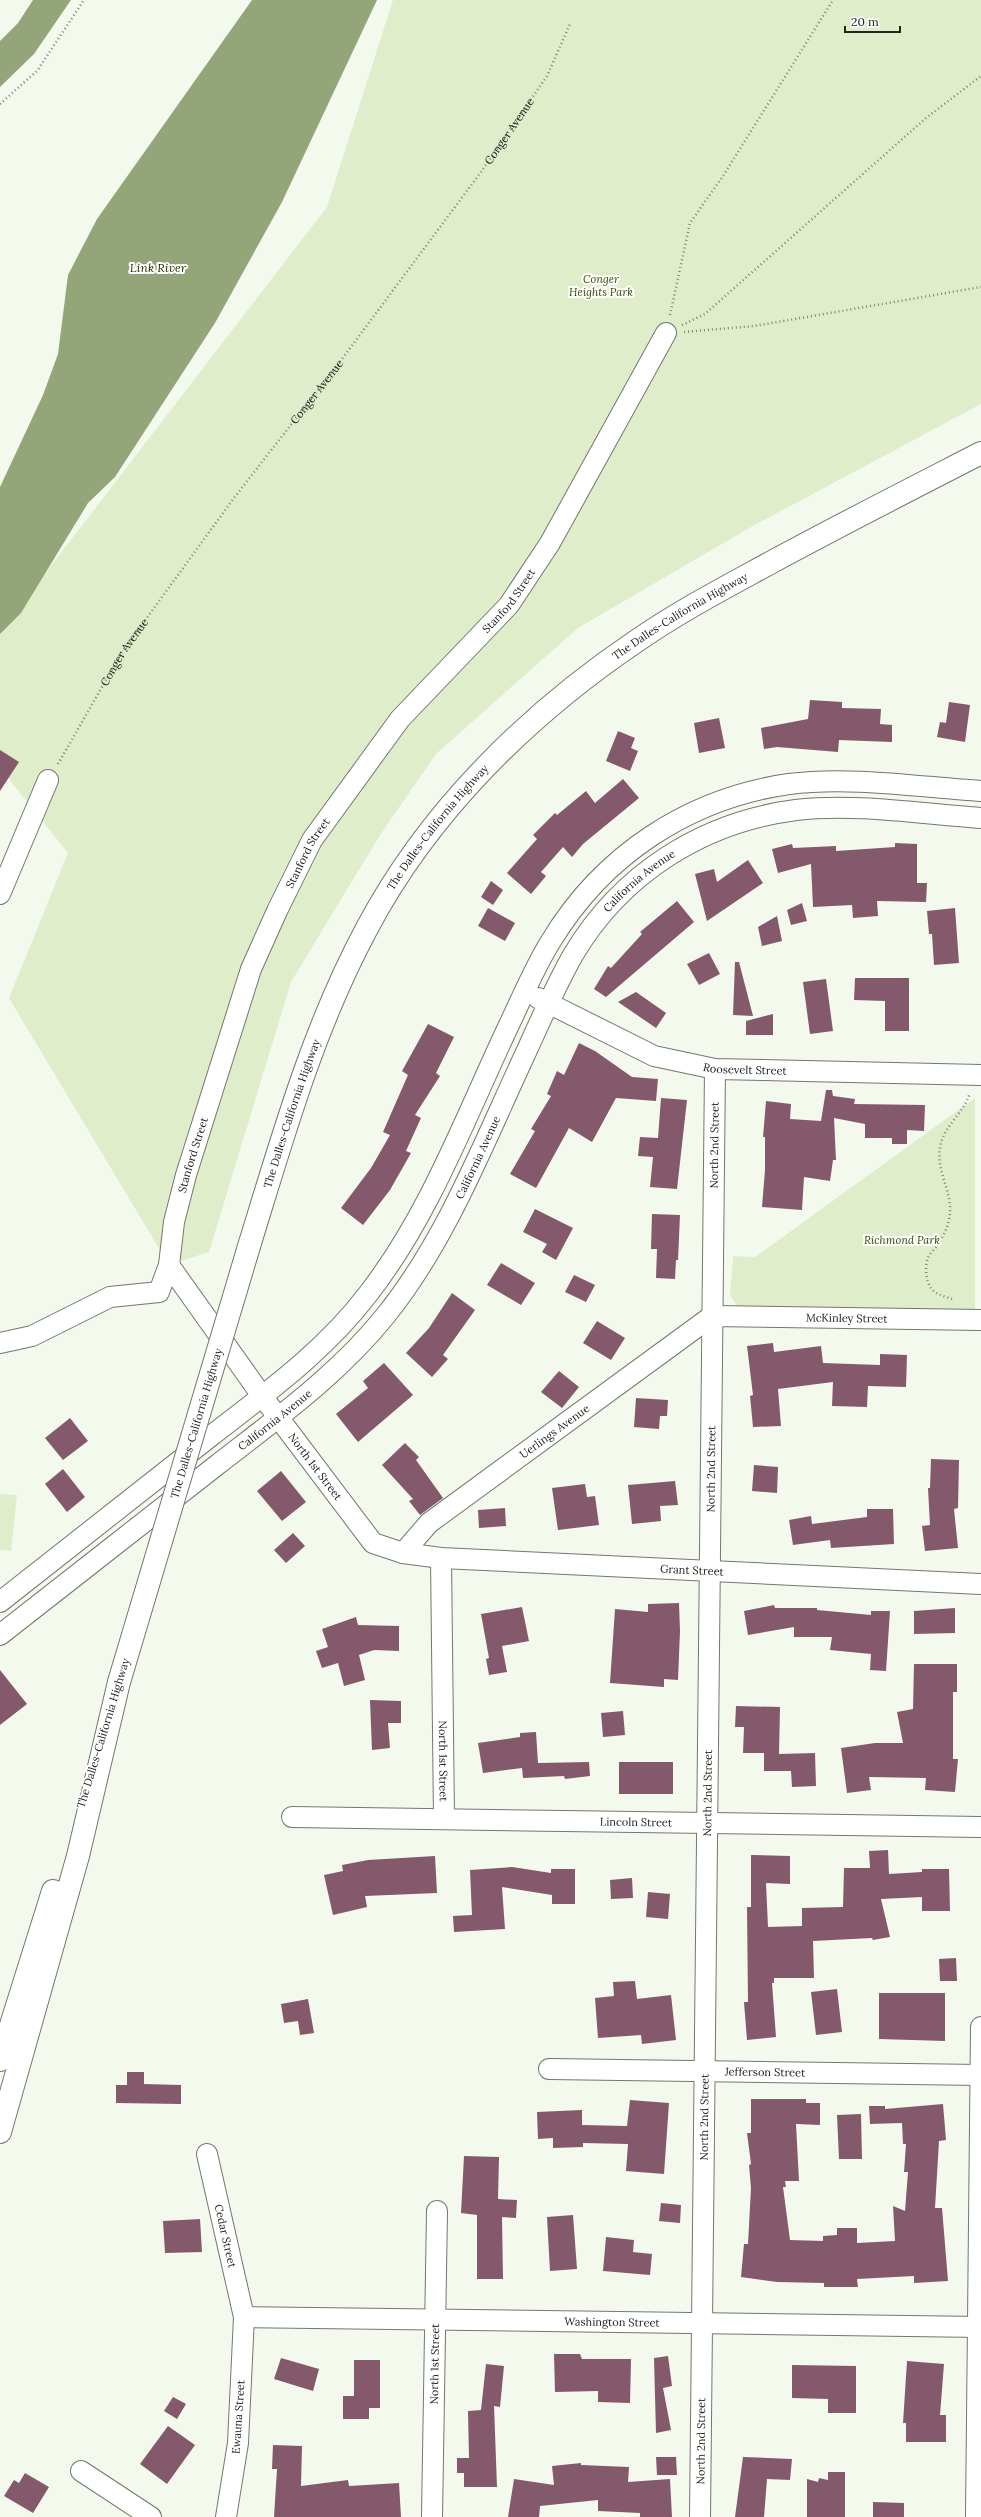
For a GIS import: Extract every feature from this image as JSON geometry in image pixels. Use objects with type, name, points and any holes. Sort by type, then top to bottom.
[{"type":"highway","name":"The Dalles-California Highway","points":[[0,2060],[119,1682],[250,1243],[302,1076],[344,973],[392,885],[421,842],[467,788],[523,731],[553,705],[639,639],[724,588],[981,453]]},
{"type":"highway","points":[[0,2132],[78,1856],[119,1682]]},
{"type":"street","name":"Stanford Street","points":[[0,1342],[32,1336],[110,1297],[159,1292],[169,1265],[174,1222],[186,1175],[251,969],[276,911],[312,840],[400,719],[509,605],[550,544],[666,333]]},
{"type":"street","points":[[0,894],[48,780]]},
{"type":"street","points":[[0,1602],[292,1372],[344,1324],[387,1269],[420,1212],[525,992],[551,941],[587,891],[627,852],[653,833],[701,808],[760,790],[815,782],[981,791]]},
{"type":"street","name":"California Avenue","points":[[0,1635],[310,1392],[363,1342],[409,1284],[444,1224],[549,1003],[574,955],[606,909],[644,873],[667,856],[711,833],[766,815],[817,808],[981,818]]},
{"type":"street","name":"Roosevelt Street","points":[[525,992],[654,1056],[715,1069],[977,1075]]},
{"type":"street","name":"North 2nd Street","points":[[700,2517],[715,1069]]},
{"type":"street","name":"North 1st Street","points":[[169,1265],[262,1396],[373,1543],[403,1553]]},
{"type":"street","name":"McKinley Street","points":[[712,1316],[981,1320]]},
{"type":"street","name":"Uerlings Avenue","points":[[403,1553],[429,1523],[712,1316]]},
{"type":"street","name":"Grant Street","points":[[403,1553],[441,1558],[981,1584]]},
{"type":"street","name":"North 1st Street","points":[[441,1558],[444,1819]]},
{"type":"street","name":"Lincoln Street","points":[[292,1817],[981,1827]]},
{"type":"street","points":[[976,2517],[980,2327],[981,2027]]},
{"type":"street","name":"Jefferson Street","points":[[549,2069],[981,2075]]},
{"type":"street","name":"Cedar Street","points":[[207,2154],[244,2317]]},
{"type":"street","name":"North 1st Street","points":[[432,2517],[434,2320],[437,2211]]},
{"type":"street","name":"Washington Street","points":[[244,2317],[980,2327]]},
{"type":"street","name":"Ewauna Street","points":[[226,2517],[238,2443],[244,2317]]},
{"type":"street","points":[[81,2471],[138,2514]]},
{"type":"path","points":[[0,104],[37,71],[84,0]]},
{"type":"path","points":[[666,333],[690,223],[723,176],[833,0]]},
{"type":"path","name":"Conger Avenue","points":[[61,759],[122,652],[234,498],[339,363],[516,121],[547,76],[570,24]]},
{"type":"path","points":[[666,333],[705,314],[926,118],[981,76]]},
{"type":"path","points":[[666,333],[754,326],[981,287]]},
{"type":"path","points":[[955,1300],[934,1292],[928,1281],[926,1268],[928,1257],[945,1233],[949,1222],[950,1206],[938,1157],[941,1142],[947,1130],[962,1112],[977,1075]]},
{"type":"green space","name":"Conger Heights Park","points":[[393,0],[981,0],[981,404],[751,527],[578,628],[436,754],[380,835],[291,982],[209,1252],[169,1265],[9,998],[68,853],[0,768],[0,632],[327,207]]},
{"type":"green space","name":"Richmond Park","points":[[975,1098],[975,1314],[739,1309],[730,1295],[733,1256],[755,1257]]},
{"type":"green space","points":[[0,1494],[17,1495],[11,1551],[0,1550]]},
{"type":"water","points":[[33,0],[71,0],[34,54],[0,87],[0,41],[18,23]]},
{"type":"water","name":"Link River","points":[[252,0],[377,0],[282,202],[215,323],[115,477],[88,503],[21,613],[0,634],[0,487],[43,395],[58,354],[68,275],[97,219]]},
{"type":"building","points":[[810,700],[842,702],[842,708],[881,709],[880,724],[892,725],[892,742],[839,740],[838,752],[777,747],[764,749],[761,728],[808,719]]},
{"type":"building","points":[[949,702],[970,705],[965,742],[937,737],[940,722],[946,723]]},
{"type":"building","points":[[719,718],[725,748],[699,753],[694,723]]},
{"type":"building","points":[[618,731],[635,738],[631,748],[638,751],[630,771],[606,761]]},
{"type":"building","points":[[0,750],[19,762],[0,791]]},
{"type":"building","points":[[623,779],[639,798],[583,844],[572,857],[563,847],[541,872],[546,876],[531,894],[507,873],[537,839],[533,835],[555,813],[557,815],[586,791],[595,803]]},
{"type":"building","points":[[895,843],[917,844],[917,883],[927,883],[926,902],[877,901],[878,916],[853,918],[852,905],[813,907],[811,864],[778,873],[772,849],[792,844],[793,848],[836,846],[836,851],[895,847]]},
{"type":"building","points":[[748,860],[763,883],[707,921],[695,874],[714,869],[717,882]]},
{"type":"building","points":[[491,881],[503,890],[493,905],[481,897]]},
{"type":"building","points":[[677,901],[694,922],[606,997],[594,989],[608,966],[611,968],[642,934],[640,932]]},
{"type":"building","points":[[802,903],[807,921],[791,925],[787,910]]},
{"type":"building","points":[[488,908],[515,923],[505,941],[478,926]]},
{"type":"building","points":[[955,908],[959,963],[934,965],[932,934],[929,934],[927,911]]},
{"type":"building","points":[[777,916],[782,941],[762,946],[758,927]]},
{"type":"building","points":[[709,953],[720,974],[699,985],[687,964]]},
{"type":"building","points":[[735,962],[739,962],[753,1016],[733,1015]]},
{"type":"building","points":[[855,978],[909,978],[909,1031],[885,1031],[885,1001],[854,1000]]},
{"type":"building","points":[[826,979],[833,1031],[810,1034],[803,982]]},
{"type":"building","points":[[636,992],[666,1013],[656,1028],[618,1002]]},
{"type":"building","points":[[773,1014],[773,1035],[746,1035],[746,1021]]},
{"type":"building","points":[[428,1024],[454,1037],[436,1073],[440,1076],[415,1115],[421,1118],[406,1151],[411,1153],[390,1190],[363,1225],[341,1208],[371,1168],[390,1135],[383,1132],[408,1075],[402,1071]]},
{"type":"building","points":[[579,1043],[595,1051],[632,1077],[658,1079],[656,1101],[616,1098],[592,1142],[569,1128],[536,1188],[510,1174],[535,1131],[531,1129],[551,1096],[547,1094],[557,1071],[564,1075]]},
{"type":"building","points":[[826,1090],[832,1090],[833,1096],[855,1099],[854,1104],[925,1105],[924,1131],[907,1130],[907,1144],[892,1144],[892,1138],[865,1138],[865,1124],[834,1118],[836,1160],[833,1160],[830,1181],[804,1177],[802,1210],[762,1207],[765,1170],[765,1137],[763,1137],[766,1101],[791,1104],[790,1119],[821,1121]]},
{"type":"building","points":[[661,1098],[687,1100],[677,1189],[650,1187],[653,1157],[638,1156],[640,1137],[658,1138]]},
{"type":"building","points":[[535,1209],[573,1228],[556,1260],[542,1252],[547,1244],[523,1232]]},
{"type":"building","points":[[652,1214],[680,1215],[678,1260],[676,1260],[675,1279],[656,1278],[657,1249],[651,1249]]},
{"type":"building","points":[[501,1263],[535,1283],[521,1305],[487,1285]]},
{"type":"building","points":[[574,1275],[595,1285],[586,1302],[565,1292]]},
{"type":"building","points":[[452,1293],[475,1310],[443,1355],[448,1359],[432,1377],[406,1353],[429,1328]]},
{"type":"building","points":[[597,1321],[625,1338],[611,1360],[583,1343]]},
{"type":"building","points":[[773,1343],[774,1352],[821,1346],[823,1363],[880,1365],[880,1354],[907,1355],[906,1387],[868,1386],[867,1407],[832,1406],[833,1382],[778,1389],[781,1426],[753,1427],[750,1396],[753,1395],[747,1346]]},
{"type":"building","points":[[384,1363],[413,1395],[358,1442],[336,1414],[368,1388],[363,1381]]},
{"type":"building","points":[[559,1371],[579,1387],[562,1408],[541,1392]]},
{"type":"building","points":[[636,1398],[668,1400],[667,1416],[660,1416],[659,1429],[634,1427]]},
{"type":"building","points":[[70,1418],[88,1441],[63,1460],[45,1438]]},
{"type":"building","points":[[405,1443],[419,1457],[416,1460],[443,1498],[420,1515],[409,1501],[413,1499],[382,1465]]},
{"type":"building","points":[[931,1459],[959,1460],[958,1508],[954,1509],[958,1548],[925,1551],[922,1526],[930,1525],[928,1488],[930,1488]]},
{"type":"building","points":[[754,1465],[778,1467],[777,1493],[752,1491]]},
{"type":"building","points":[[63,1469],[85,1497],[67,1512],[45,1484]]},
{"type":"building","points":[[281,1471],[306,1502],[282,1521],[257,1491]]},
{"type":"building","points":[[675,1481],[678,1505],[660,1506],[661,1521],[632,1524],[628,1485]]},
{"type":"building","points":[[585,1484],[587,1497],[595,1496],[599,1525],[558,1530],[552,1488]]},
{"type":"building","points":[[505,1508],[506,1526],[479,1528],[478,1510]]},
{"type":"building","points":[[867,1509],[893,1509],[894,1544],[831,1548],[830,1540],[793,1545],[789,1520],[811,1516],[812,1524],[867,1517]]},
{"type":"building","points":[[293,1533],[305,1546],[286,1563],[274,1550]]},
{"type":"building","points":[[679,1603],[680,1631],[678,1680],[664,1679],[664,1687],[610,1683],[615,1609],[648,1612],[648,1604]]},
{"type":"building","points":[[774,1605],[775,1608],[817,1608],[817,1610],[871,1615],[871,1611],[890,1611],[886,1671],[870,1670],[871,1654],[830,1650],[832,1637],[794,1637],[794,1627],[748,1635],[744,1611]]},
{"type":"building","points":[[522,1607],[529,1641],[502,1646],[507,1672],[489,1675],[486,1659],[489,1658],[481,1614]]},
{"type":"building","points":[[955,1608],[955,1633],[914,1634],[914,1611]]},
{"type":"building","points":[[356,1617],[358,1625],[399,1626],[399,1651],[374,1650],[359,1655],[365,1680],[344,1686],[338,1663],[322,1668],[316,1651],[328,1647],[322,1629]]},
{"type":"building","points":[[914,1664],[957,1664],[957,1692],[953,1692],[953,1759],[958,1759],[955,1792],[925,1790],[926,1778],[869,1777],[871,1790],[847,1793],[841,1748],[875,1743],[903,1743],[897,1712],[913,1709]]},
{"type":"building","points":[[0,1670],[27,1704],[0,1725]]},
{"type":"building","points":[[370,1700],[401,1701],[401,1723],[388,1723],[390,1748],[372,1750]]},
{"type":"building","points":[[736,1706],[780,1707],[779,1754],[815,1753],[816,1786],[792,1787],[791,1771],[764,1771],[764,1753],[743,1753],[744,1727],[735,1727]]},
{"type":"building","points":[[623,1711],[625,1735],[603,1737],[601,1713]]},
{"type":"building","points":[[536,1732],[538,1763],[589,1762],[590,1776],[565,1779],[564,1776],[523,1778],[522,1768],[483,1773],[478,1743],[520,1737],[520,1733]]},
{"type":"building","points":[[619,1762],[673,1762],[673,1794],[619,1794]]},
{"type":"building","points":[[888,1850],[889,1874],[922,1872],[922,1869],[949,1869],[950,1911],[922,1911],[922,1897],[881,1899],[890,1937],[873,1940],[872,1938],[813,1941],[814,1978],[774,1978],[774,1983],[772,1983],[776,2037],[747,2040],[744,2002],[748,2002],[747,1907],[751,1907],[751,1855],[790,1856],[790,1884],[766,1883],[768,1927],[802,1926],[802,1908],[843,1907],[844,1868],[870,1868],[869,1851]]},
{"type":"building","points":[[435,1856],[437,1893],[365,1896],[367,1907],[333,1915],[324,1875],[343,1871],[342,1865],[368,1860]]},
{"type":"building","points":[[512,1867],[551,1873],[551,1869],[575,1869],[575,1904],[552,1904],[552,1895],[502,1887],[505,1929],[454,1932],[453,1916],[472,1915],[470,1870]]},
{"type":"building","points":[[632,1878],[633,1898],[611,1899],[610,1880]]},
{"type":"building","points":[[648,1892],[670,1894],[668,1919],[646,1917]]},
{"type":"building","points":[[956,1958],[957,1981],[940,1981],[939,1959]]},
{"type":"building","points":[[635,1981],[637,1999],[671,1995],[676,2040],[642,2044],[641,2035],[598,2038],[595,1998],[614,1996],[613,1982]]},
{"type":"building","points":[[837,1989],[842,2032],[816,2035],[811,1992]]},
{"type":"building","points":[[879,1993],[945,1993],[945,2041],[879,2039]]},
{"type":"building","points":[[308,1999],[314,2033],[300,2035],[298,2021],[284,2023],[281,2004]]},
{"type":"building","points":[[127,2072],[144,2072],[144,2084],[181,2085],[181,2104],[116,2103],[116,2085],[127,2085]]},
{"type":"building","points":[[751,2099],[806,2099],[806,2103],[820,2103],[820,2125],[796,2124],[799,2181],[785,2181],[786,2187],[783,2187],[790,2240],[823,2241],[823,2236],[837,2235],[837,2228],[857,2228],[857,2243],[895,2241],[893,2206],[905,2211],[908,2172],[904,2172],[906,2144],[903,2144],[902,2123],[870,2124],[869,2106],[885,2106],[885,2109],[943,2104],[946,2140],[939,2141],[935,2208],[942,2208],[948,2281],[914,2283],[914,2276],[857,2279],[858,2287],[824,2287],[824,2283],[777,2282],[741,2277],[744,2244],[748,2244],[751,2188],[749,2165],[751,2164],[747,2133],[751,2133]]},
{"type":"building","points":[[630,2100],[669,2103],[664,2174],[626,2171],[628,2144],[583,2143],[583,2147],[553,2148],[553,2138],[538,2139],[537,2112],[582,2110],[582,2125],[627,2126]]},
{"type":"building","points":[[861,2114],[862,2159],[839,2159],[837,2115]]},
{"type":"building","points":[[464,2156],[499,2157],[498,2199],[517,2200],[516,2218],[502,2217],[503,2279],[477,2279],[477,2215],[461,2213]]},
{"type":"building","points":[[661,2203],[681,2205],[680,2223],[659,2221]]},
{"type":"building","points":[[573,2215],[577,2269],[550,2271],[547,2217]]},
{"type":"building","points":[[200,2219],[202,2252],[165,2253],[163,2221]]},
{"type":"building","points":[[606,2237],[634,2240],[633,2252],[652,2254],[650,2275],[603,2271]]},
{"type":"building","points":[[554,2354],[580,2354],[582,2359],[631,2359],[630,2403],[598,2402],[598,2391],[555,2392]]},
{"type":"building","points":[[668,2356],[672,2386],[663,2388],[671,2430],[656,2433],[654,2358]]},
{"type":"building","points":[[281,2358],[319,2369],[313,2391],[274,2379]]},
{"type":"building","points":[[354,2360],[380,2360],[380,2408],[369,2408],[369,2419],[343,2419],[343,2396],[354,2396]]},
{"type":"building","points":[[907,2361],[944,2364],[940,2415],[946,2415],[946,2442],[906,2442],[906,2423],[903,2423]]},
{"type":"building","points":[[486,2364],[504,2366],[500,2407],[494,2406],[497,2487],[464,2487],[464,2473],[457,2473],[457,2458],[469,2458],[468,2411],[481,2410]]},
{"type":"building","points":[[792,2365],[856,2366],[856,2413],[828,2413],[828,2399],[792,2398]]},
{"type":"building","points":[[173,2397],[186,2404],[177,2419],[164,2411]]},
{"type":"building","points":[[168,2426],[195,2445],[167,2484],[140,2464]]},
{"type":"building","points":[[273,2445],[302,2446],[301,2486],[348,2480],[349,2486],[399,2483],[401,2517],[274,2517],[277,2469],[272,2469]]},
{"type":"building","points":[[656,2457],[676,2457],[677,2475],[657,2475]]},
{"type":"building","points":[[743,2457],[792,2459],[790,2480],[767,2479],[764,2517],[735,2517]]},
{"type":"building","points":[[581,2463],[581,2465],[629,2467],[628,2482],[670,2479],[672,2517],[640,2517],[640,2513],[598,2511],[598,2500],[540,2506],[539,2517],[508,2517],[514,2479],[554,2485],[552,2466]]},
{"type":"building","points":[[828,2472],[845,2472],[845,2517],[807,2517],[807,2479],[818,2482],[819,2478],[828,2480]]},
{"type":"building","points":[[25,2473],[49,2487],[33,2513],[4,2496],[14,2480],[19,2483]]},
{"type":"building","points":[[873,2502],[904,2503],[904,2517],[873,2517]]}]
